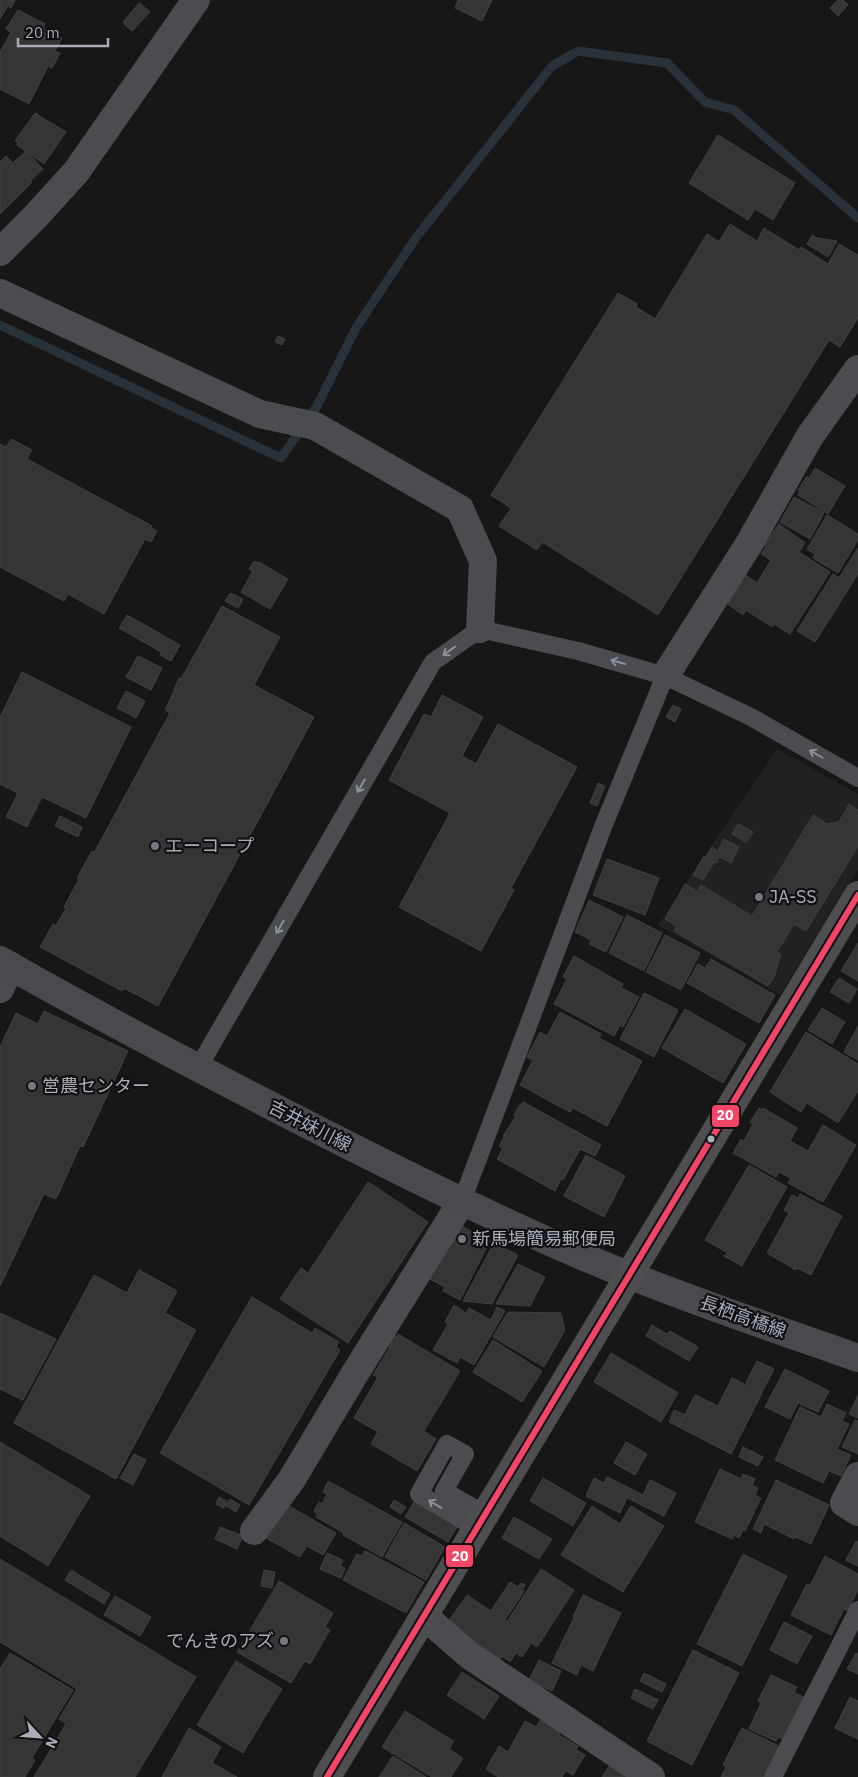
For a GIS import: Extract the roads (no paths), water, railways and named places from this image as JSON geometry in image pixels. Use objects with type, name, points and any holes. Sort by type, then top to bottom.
[{"type":"highway","points":[[327,1777],[858,895]]},
{"type":"main road","name":"吉井妹川線","points":[[4,972],[198,1068],[386,1166],[575,1253],[628,1275]]},
{"type":"main road","name":"長栖高橋線","points":[[628,1275],[858,1358]]},
{"type":"street","points":[[0,252],[76,172],[196,0]]},
{"type":"street","points":[[0,293],[260,414],[315,426],[460,509],[483,560],[480,629]]},
{"type":"street","points":[[664,676],[749,544],[810,436],[858,370]]},
{"type":"street","points":[[254,1531],[292,1479],[462,1201]]},
{"type":"street","points":[[858,1476],[844,1503],[858,1512]]},
{"type":"street","points":[[424,1616],[469,1655],[651,1777]]},
{"type":"lane","points":[[198,1068],[433,662],[480,629],[578,650],[664,676],[751,717],[858,778]]},
{"type":"lane","points":[[462,1201],[603,827],[664,676]]},
{"type":"lane","points":[[447,1444],[465,1454],[444,1491],[481,1521],[418,1494],[447,1444]]},
{"type":"lane","points":[[773,1777],[858,1610]]},
{"type":"waterway","points":[[0,325],[281,458],[317,406],[356,328],[415,239],[552,66],[578,51],[667,63],[705,102],[734,110],[858,218]]},
{"type":"place","name":"エーコープ","points":[[155,846]]},
{"type":"place","name":"JA-SS","points":[[759,897]]},
{"type":"place","name":"営農センター","points":[[32,1086]]},
{"type":"place","name":"新馬場簡易郵便局","points":[[462,1239]]},
{"type":"place","name":"でんきのアズ","points":[[284,1641]]}]
